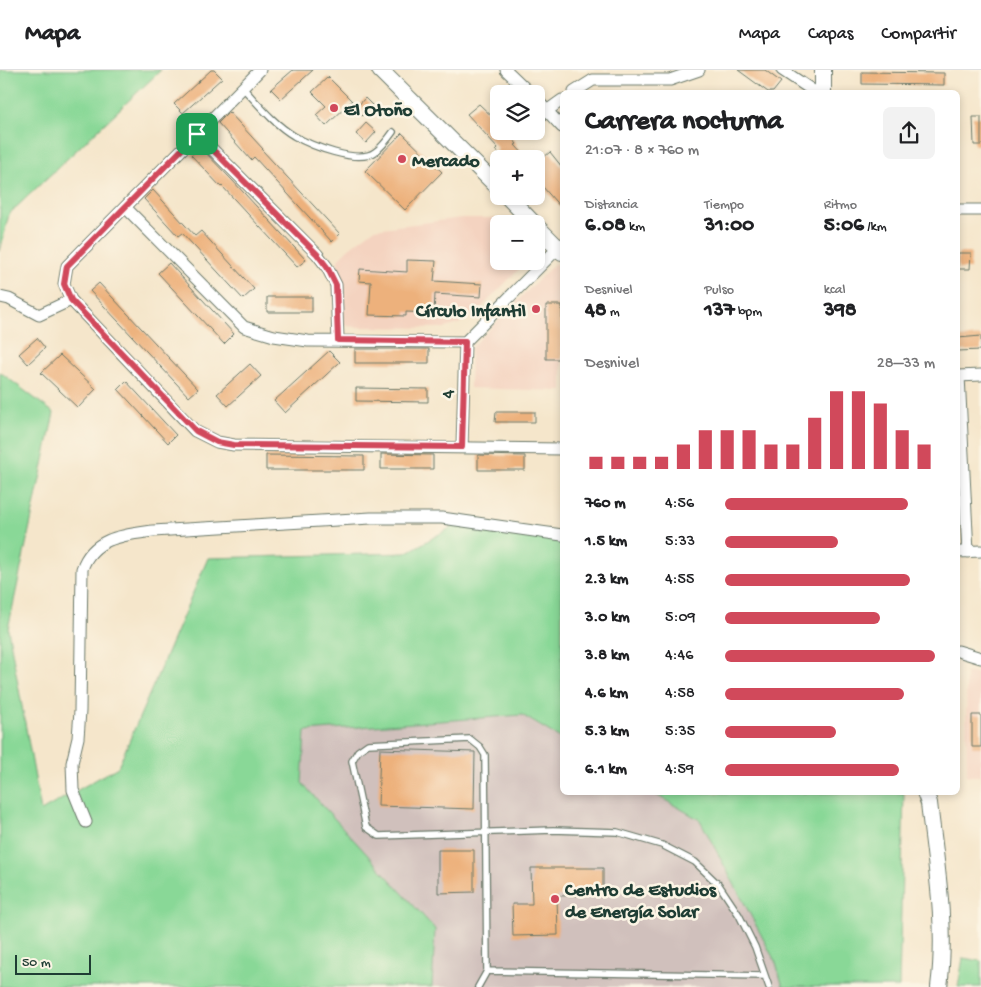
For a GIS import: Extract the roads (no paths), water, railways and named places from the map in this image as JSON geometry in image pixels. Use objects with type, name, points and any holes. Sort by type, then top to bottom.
[{"type":"street","points":[[260,70],[67,266],[64,284],[71,300],[196,431],[217,442],[234,445],[560,449]]},
{"type":"street","points":[[380,70],[490,179]]},
{"type":"street","points":[[506,70],[522,85]]},
{"type":"street","points":[[577,90],[592,80],[670,80],[699,70]]},
{"type":"street","points":[[782,70],[812,90]]},
{"type":"street","points":[[822,90],[823,70]]},
{"type":"street","points":[[548,110],[560,101]]},
{"type":"street","points":[[545,107],[560,125]]},
{"type":"street","points":[[197,134],[317,254],[327,267],[336,285],[338,340]]},
{"type":"street","points":[[516,205],[525,215]]},
{"type":"street","points":[[125,207],[244,327],[274,336],[308,341],[465,342],[560,249]]},
{"type":"street","points":[[960,210],[981,210]]},
{"type":"street","points":[[545,234],[560,247]]},
{"type":"street","points":[[0,297],[9,299],[39,315],[71,300]]},
{"type":"street","name":"4","points":[[462,447],[465,342]]},
{"type":"street","points":[[960,376],[981,375]]},
{"type":"street","points":[[960,446],[963,552],[981,551]]},
{"type":"street","points":[[86,822],[73,790],[72,763],[78,738],[80,711],[82,569],[89,555],[98,546],[118,536],[153,531],[380,518],[442,518],[560,535]]},
{"type":"street","points":[[960,652],[981,658]]},
{"type":"street","points":[[926,795],[929,803],[940,895],[942,967],[939,987]]},
{"type":"lane","points":[[242,88],[274,120],[294,135],[316,146],[348,156],[374,153],[393,132]]},
{"type":"lane","points":[[478,987],[487,971],[485,832],[485,755],[480,747],[470,739],[368,744],[358,751],[352,761],[366,827],[379,836],[485,832],[552,830],[617,832],[662,845],[695,862],[719,886],[738,915],[755,947],[769,987]]},
{"type":"lane","points":[[487,971],[765,976]]},
{"type":"place","name":"El Otoño","points":[[334,108]]},
{"type":"place","name":"Mercado","points":[[402,159]]},
{"type":"place","name":"Círculo Infantil","points":[[536,309]]},
{"type":"place","name":"Centro de Estudios de Energía Solar","points":[[555,899]]}]
